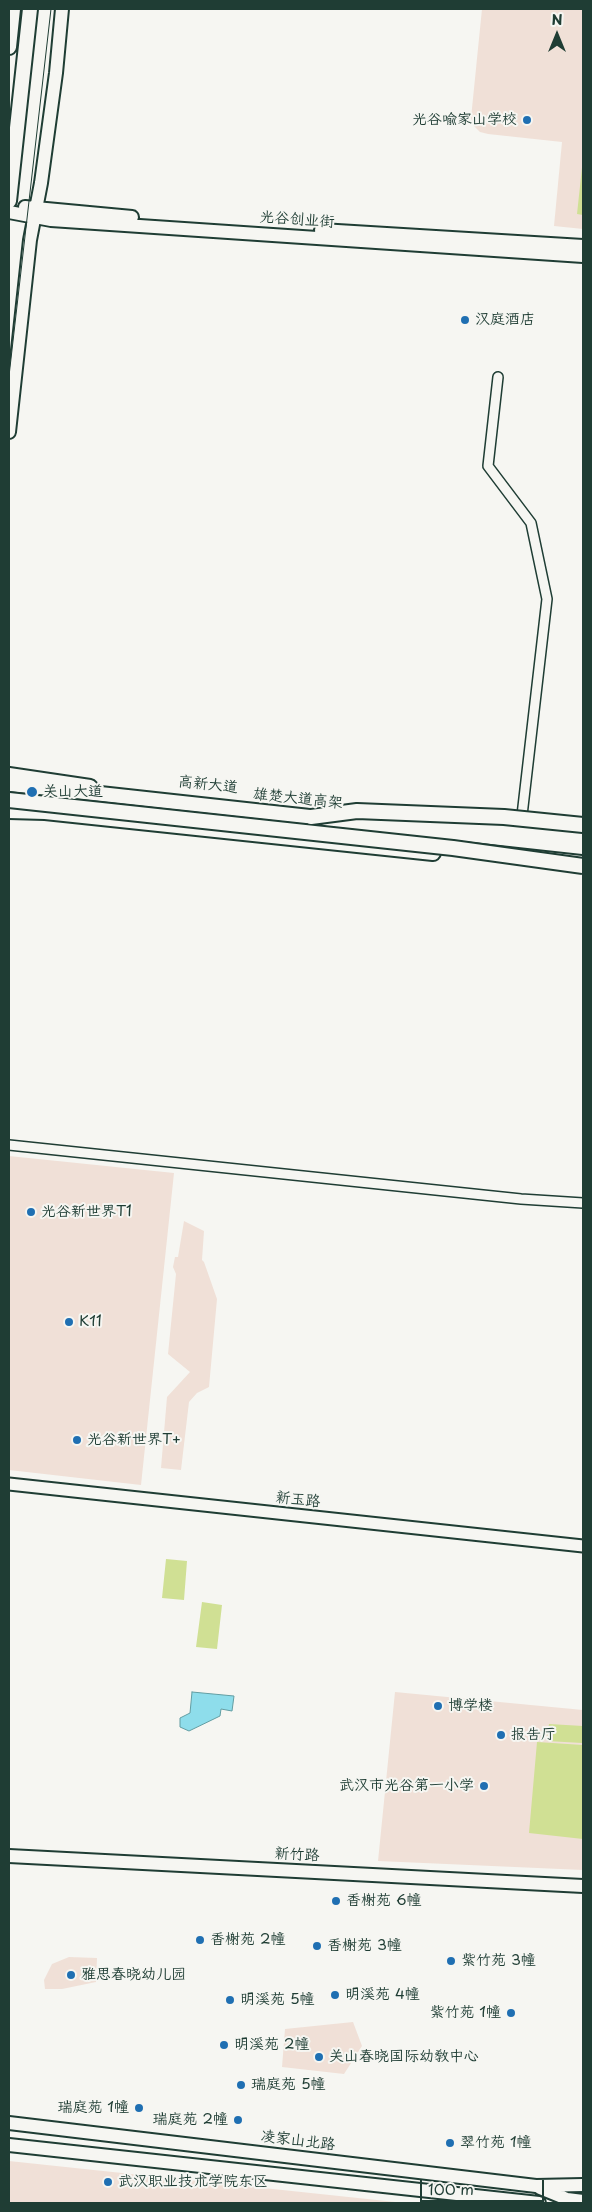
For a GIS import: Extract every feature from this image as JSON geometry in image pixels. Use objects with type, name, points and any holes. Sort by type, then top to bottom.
[{"type":"main road","points":[[9,47],[13,9]]},
{"type":"main road","points":[[9,200],[30,9]]},
{"type":"main road","points":[[9,432],[30,240],[41,183],[56,73],[62,9]]},
{"type":"main road","name":"光谷创业街","points":[[9,204],[61,221],[583,256]]},
{"type":"main road","name":"光谷创业街","points":[[9,212],[583,246]]},
{"type":"main road","name":"高新大道","points":[[9,775],[265,808],[583,835]]},
{"type":"main road","name":"雄楚大道高架","points":[[9,784],[583,848]]},
{"type":"main road","points":[[9,800],[546,859],[583,866]]},
{"type":"main road","points":[[9,811],[45,812],[583,866]]},
{"type":"main road","points":[[311,817],[357,811],[504,816],[583,825]]},
{"type":"main road","points":[[9,816],[45,812]]},
{"type":"main road","name":"新竹路","points":[[9,1856],[583,1886]]},
{"type":"main road","name":"凌家山北路","points":[[9,2124],[536,2186],[583,2185]]},
{"type":"main road","points":[[9,2145],[539,2203]]},
{"type":"main road","points":[[536,2186],[567,2199],[583,2201]]},
{"type":"street","points":[[498,377],[488,466],[531,523],[548,599],[521,829]]},
{"type":"street","points":[[9,1145],[521,1199],[583,1203]]},
{"type":"street","name":"新玉路","points":[[9,1484],[583,1546]]},
{"type":"shaded area","name":"光谷喻家山学校","points":[[482,9],[583,9],[583,229],[554,226],[562,142],[488,134],[480,132],[474,126],[471,118]]},
{"type":"shaded area","name":"K11","points":[[9,1156],[174,1173],[141,1485],[9,1470]]},
{"type":"shaded area","points":[[184,1221],[204,1231],[202,1260],[217,1299],[209,1387],[197,1393],[189,1402],[181,1470],[161,1468],[167,1397],[190,1372],[168,1354],[176,1274],[173,1267],[175,1257],[178,1257]]},
{"type":"shaded area","name":"武汉市光谷第一小学","points":[[395,1692],[583,1710],[583,1870],[378,1861]]},
{"type":"shaded area","name":"雅思春晓幼儿园","points":[[69,1957],[97,1958],[96,1982],[62,1989],[45,1989],[44,1980],[52,1964]]},
{"type":"shaded area","name":"关山春晓国际幼教中心","points":[[353,2022],[362,2046],[344,2074],[282,2067],[285,2029]]},
{"type":"shaded area","name":"武汉职业技术学院东区","points":[[9,2161],[405,2203],[9,2203]]},
{"type":"green space","points":[[583,158],[583,215],[577,214]]},
{"type":"green space","points":[[166,1559],[187,1561],[184,1600],[162,1598]]},
{"type":"green space","points":[[202,1602],[222,1605],[217,1649],[196,1647]]},
{"type":"green space","points":[[549,1724],[583,1726],[582,1743],[547,1741]]},
{"type":"green space","points":[[537,1742],[583,1745],[583,1839],[529,1833]]},
{"type":"water","points":[[192,1692],[234,1696],[232,1711],[221,1709],[220,1716],[189,1731],[180,1727],[180,1718],[190,1713]]},
{"type":"tram line","points":[[9,376],[51,9]]},
{"type":"place","name":"光谷喻家山学校","points":[[527,120]]},
{"type":"place","name":"汉庭酒店","points":[[465,320]]},
{"type":"place","name":"关山大道","points":[[32,792]]},
{"type":"place","name":"光谷新世界T1","points":[[31,1212]]},
{"type":"place","name":"K11","points":[[69,1322]]},
{"type":"place","name":"光谷新世界T+","points":[[77,1440]]},
{"type":"place","name":"博学楼","points":[[438,1706]]},
{"type":"place","name":"报告厅","points":[[501,1735]]},
{"type":"place","name":"武汉市光谷第一小学","points":[[484,1786]]},
{"type":"place","name":"香榭苑 6幢","points":[[336,1901]]},
{"type":"place","name":"香榭苑 2幢","points":[[200,1940]]},
{"type":"place","name":"香榭苑 3幢","points":[[317,1946]]},
{"type":"place","name":"紫竹苑 3幢","points":[[451,1961]]},
{"type":"place","name":"雅思春晓幼儿园","points":[[71,1975]]},
{"type":"place","name":"明溪苑 4幢","points":[[335,1995]]},
{"type":"place","name":"明溪苑 5幢","points":[[230,2000]]},
{"type":"place","name":"紫竹苑 1幢","points":[[511,2013]]},
{"type":"place","name":"明溪苑 2幢","points":[[224,2045]]},
{"type":"place","name":"关山春晓国际幼教中心","points":[[319,2057]]},
{"type":"place","name":"瑞庭苑 5幢","points":[[241,2085]]},
{"type":"place","name":"瑞庭苑 1幢","points":[[139,2108]]},
{"type":"place","name":"瑞庭苑 2幢","points":[[238,2120]]},
{"type":"place","name":"翠竹苑 1幢","points":[[450,2143]]},
{"type":"place","name":"武汉职业技术学院东区","points":[[108,2182]]}]
